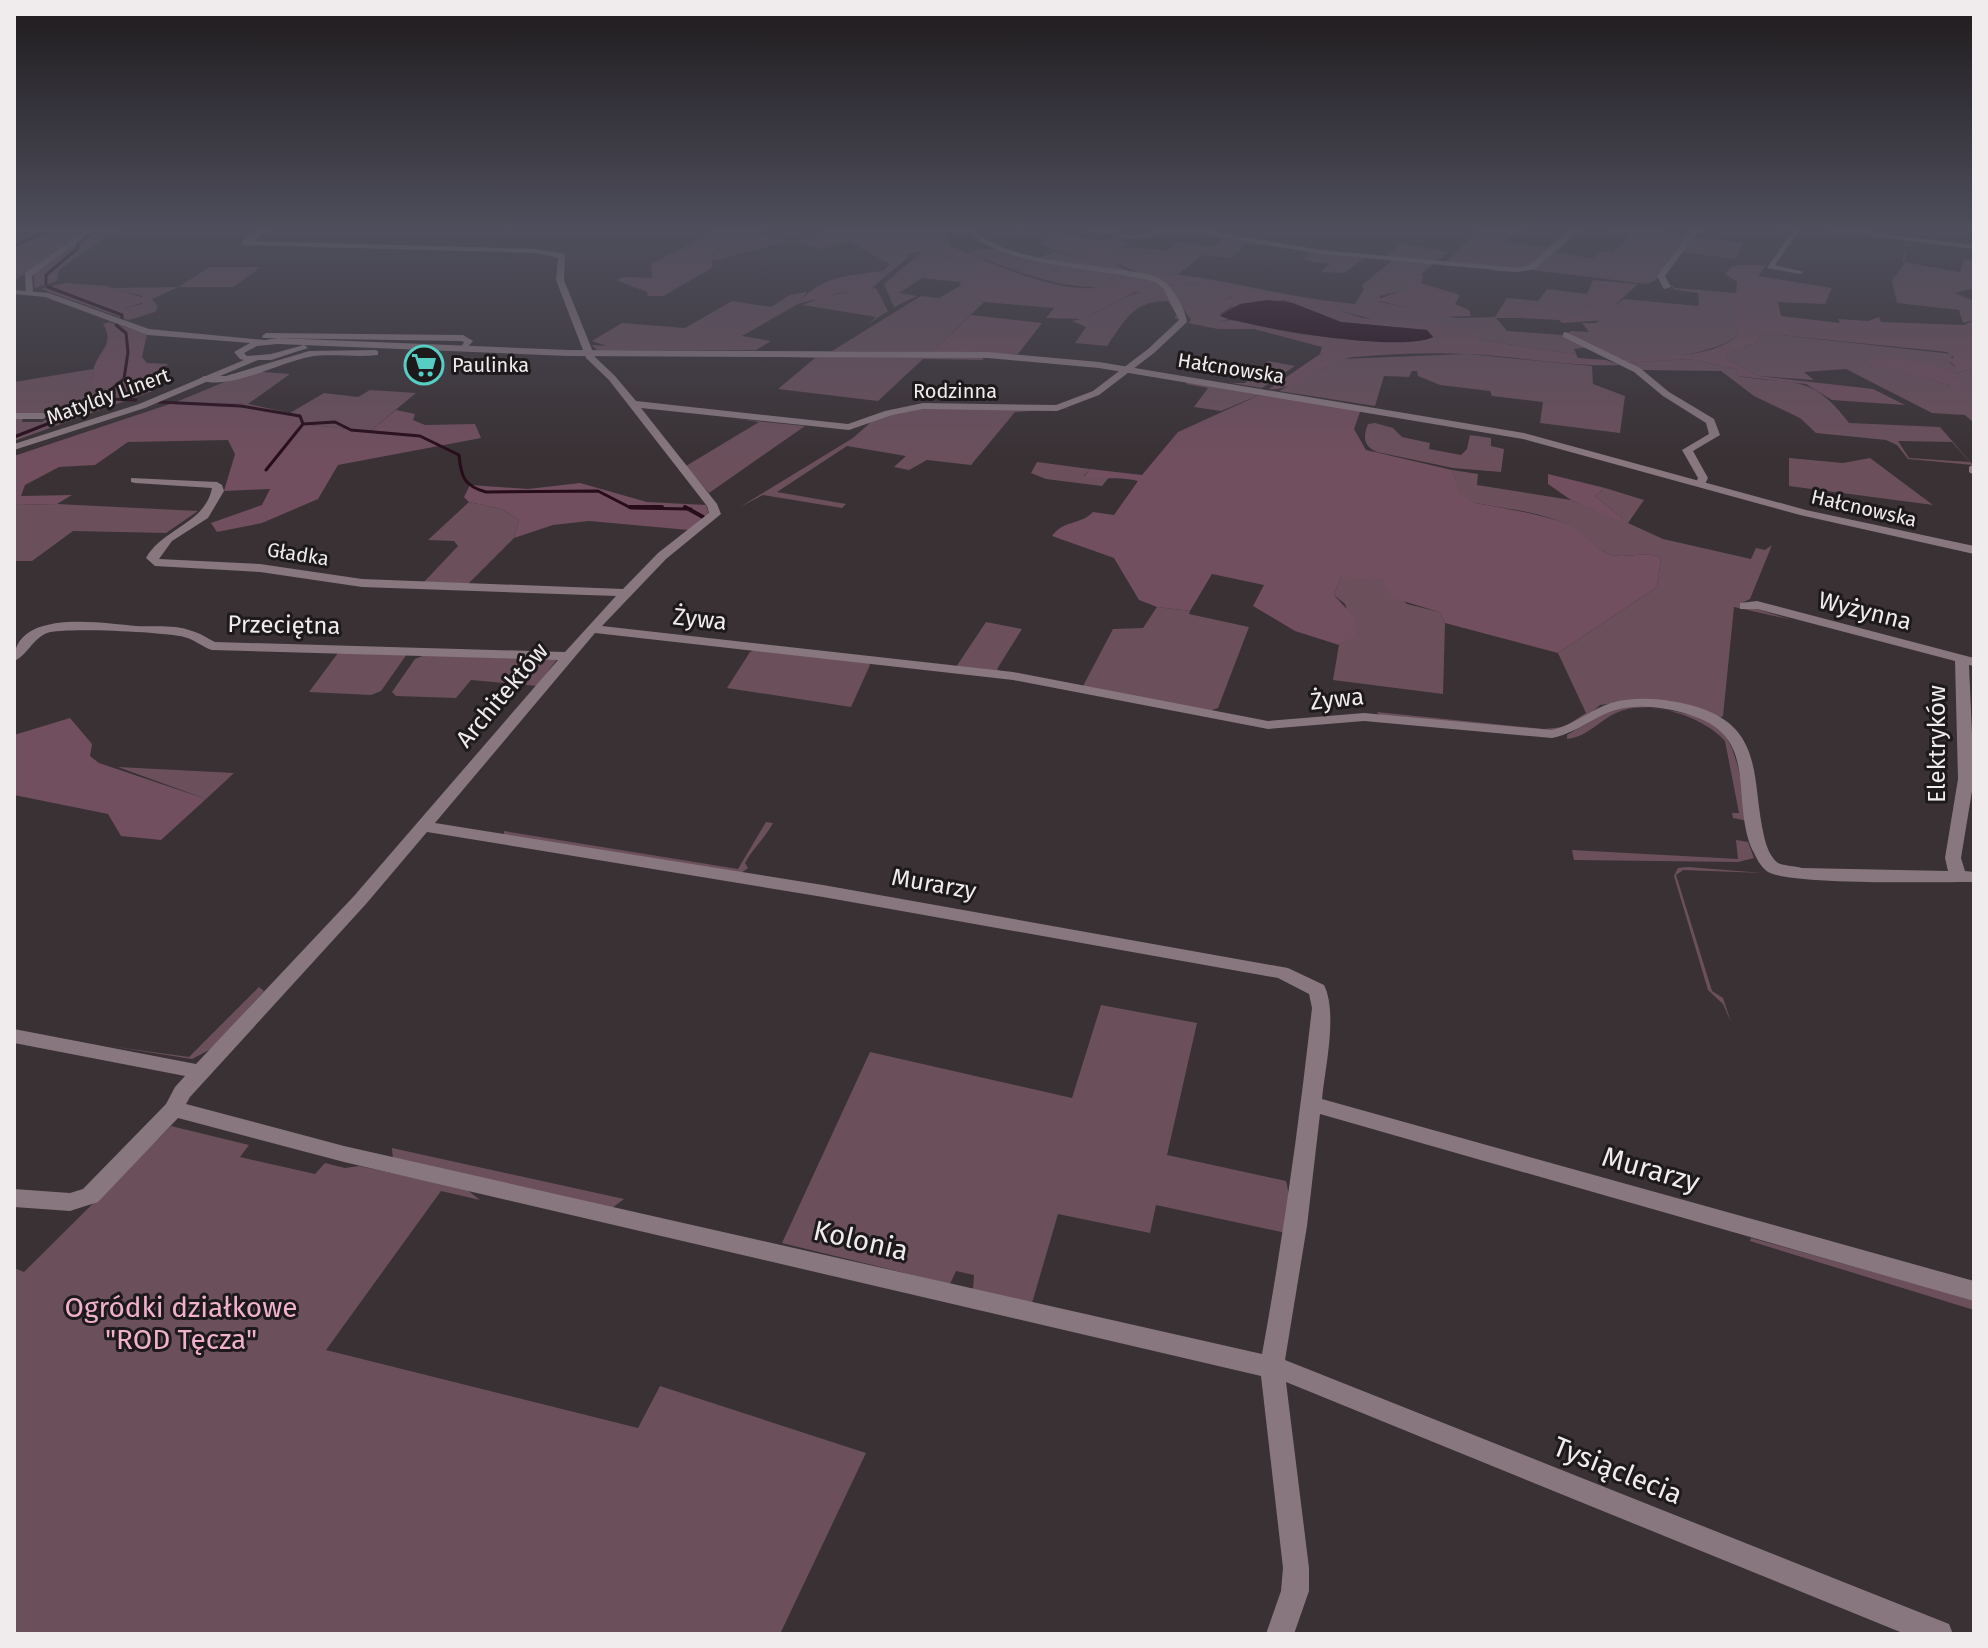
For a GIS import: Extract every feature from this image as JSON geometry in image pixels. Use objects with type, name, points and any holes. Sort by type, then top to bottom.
[{"type":"street","name":"Hałcnowska","points":[[64,304],[148,332],[265,339],[463,338],[469,341],[466,346]]},
{"type":"street","name":"Architektów","points":[[14,1198],[70,1202],[90,1196],[174,1109],[182,1092],[424,826],[592,629],[668,550],[715,514],[713,506],[589,353],[569,304]]},
{"type":"street","name":"Rodzinna","points":[[633,404],[854,427],[889,413],[923,406],[1040,409],[1070,406],[1096,393],[1128,369],[1184,320],[1175,304]]},
{"type":"street","points":[[1566,335],[1637,370],[1666,394],[1710,421],[1715,435],[1687,450],[1704,480],[1700,484]]},
{"type":"street","name":"Hałcnowska","points":[[220,336],[236,339],[245,352],[256,358]]},
{"type":"street","points":[[245,352],[265,339],[290,348]]},
{"type":"street","name":"Hałcnowska","points":[[290,348],[341,344],[466,346],[589,353],[988,355],[1128,369],[1498,431],[1834,521],[1974,550]]},
{"type":"street","points":[[256,358],[290,348]]},
{"type":"street","name":"Matyldy Linert","points":[[209,377],[245,352]]},
{"type":"street","points":[[209,377],[227,379],[309,354],[375,353]]},
{"type":"street","name":"Matyldy Linert","points":[[14,447],[129,410],[256,358]]},
{"type":"street","points":[[14,416],[43,416]]},
{"type":"street","name":"Gładka","points":[[135,480],[217,485],[218,491],[205,515],[156,549],[152,558],[155,562],[260,568],[362,583],[626,593]]},
{"type":"street","name":"Wyżynna","points":[[1745,606],[1757,605],[1968,661]]},
{"type":"street","name":"Przeciętna","points":[[14,657],[29,638],[43,630],[68,625],[187,633],[212,646],[568,656]]},
{"type":"street","name":"Żywa","points":[[592,629],[1013,676],[1268,725],[1300,725],[1364,717],[1552,734],[1577,728],[1599,712],[1617,705],[1678,709],[1720,722],[1735,736],[1761,852],[1774,868],[1802,873],[1966,876]]},
{"type":"street","name":"Elektryków","points":[[1966,876],[1953,858],[1966,779],[1968,661]]},
{"type":"street","name":"Murarzy","points":[[424,826],[838,893],[1296,977],[1317,990],[1320,998],[1311,1104],[1296,1226],[1272,1368]]},
{"type":"street","points":[[14,1036],[200,1072]]},
{"type":"street","name":"Murarzy","points":[[1311,1104],[1974,1291]]},
{"type":"street","name":"Kolonia","points":[[174,1109],[344,1154],[1272,1368]]},
{"type":"street","points":[[1272,1368],[1296,1568],[1295,1591],[1280,1634]]},
{"type":"street","name":"Tysiąclecia","points":[[1272,1368],[1291,1372],[1939,1634]]},
{"type":"green space","points":[[156,304],[158,307],[155,312],[125,319],[130,314],[125,308]]},
{"type":"green space","points":[[727,304],[771,307],[776,304],[798,304],[742,336],[771,341],[756,350],[597,350],[592,345],[607,346],[592,341],[622,323],[685,328]]},
{"type":"green space","points":[[884,304],[888,311],[868,324],[876,317],[803,305]]},
{"type":"green space","points":[[908,304],[982,304],[932,352],[832,351]]},
{"type":"green space","points":[[1113,304],[1146,304],[1132,313],[1107,346],[1075,343],[1086,327],[1072,321]]},
{"type":"green space","points":[[1180,304],[1224,304],[1231,307],[1220,314],[1228,319],[1218,322],[1218,329],[1188,323],[1191,320]]},
{"type":"green space","points":[[1337,304],[1389,304],[1455,318],[1495,317],[1503,304],[1591,304],[1579,316],[1527,311],[1521,318],[1496,318],[1507,331],[1563,335],[1588,347],[1574,349],[1576,354],[1480,340],[1477,329],[1376,320],[1333,309]]},
{"type":"green space","points":[[1617,304],[1737,304],[1738,334],[1730,341],[1701,351],[1634,360],[1611,356],[1566,334],[1571,331],[1589,332],[1582,323],[1596,323]]},
{"type":"green space","points":[[1905,304],[1974,304],[1974,320],[1963,323],[1959,310]]},
{"type":"green space","points":[[1760,335],[1953,354],[1949,362],[1956,368],[1953,370],[1864,361],[1950,385],[1954,373],[1974,369],[1974,423],[1965,415],[1932,413],[1846,369],[1804,372],[1814,380],[1759,376],[1726,359],[1726,354],[1756,343]]},
{"type":"green space","points":[[1467,354],[1592,366],[1593,384],[1625,396],[1620,433],[1540,423],[1543,402],[1440,385],[1418,376],[1417,371],[1412,371],[1409,377],[1384,376],[1375,406],[1279,391],[1340,359]]},
{"type":"green space","points":[[791,357],[981,357],[984,360],[923,359],[878,401],[778,389],[815,358]]},
{"type":"green space","points":[[1690,359],[1736,369],[1738,376],[1800,384],[1823,395],[1849,423],[1940,427],[1973,465],[1908,459],[1897,445],[1886,440],[1816,433],[1800,418],[1754,396],[1721,371],[1642,370],[1621,363]],"holes":[[[1898,441],[1952,442],[1970,462],[1909,458]]]},
{"type":"green space","points":[[1268,361],[1295,366],[1262,388],[1231,383],[1245,383]]},
{"type":"green space","points":[[93,369],[92,388],[153,391],[14,441],[14,417],[23,418],[22,422],[42,422],[53,415],[14,414],[14,382]]},
{"type":"green space","points":[[251,371],[290,374],[248,404],[176,402]]},
{"type":"green space","points":[[1188,381],[1264,393],[1221,411],[1194,407],[1208,388],[1186,384]]},
{"type":"green space","points":[[370,390],[416,393],[370,431],[310,425],[290,413],[324,393],[358,397]]},
{"type":"green space","points":[[921,408],[1070,408],[1015,412],[971,465],[927,460],[909,470],[894,467],[906,456],[847,446],[777,492],[846,504],[842,508],[763,495],[740,507],[853,438],[871,422],[893,413]]},
{"type":"green space","points":[[736,419],[805,426],[709,493],[686,466],[759,422]]},
{"type":"green space","points":[[1368,424],[1393,428],[1402,437],[1430,443],[1429,449],[1461,455],[1467,449],[1470,435],[1491,438],[1491,446],[1504,449],[1501,472],[1453,468],[1377,452],[1369,447],[1365,437]]},
{"type":"green space","points":[[1789,458],[1843,463],[1870,458],[1933,505],[1789,486]]},
{"type":"green space","points":[[1037,462],[1090,469],[1084,476],[1110,476],[1102,486],[1046,479],[1031,473]]},
{"type":"green space","points":[[1452,470],[1478,474],[1477,485],[1571,500],[1621,521],[1622,518],[1595,496],[1605,488],[1644,500],[1628,523],[1663,539],[1751,559],[1756,548],[1765,550],[1772,545],[1750,599],[1740,604],[1792,620],[1734,607],[1723,716],[1719,718],[1676,706],[1622,702],[1600,705],[1577,725],[1550,731],[1380,716],[1377,712],[1544,729],[1564,727],[1586,713],[1558,653],[1657,587],[1661,558],[1612,555],[1601,550],[1578,530],[1561,522],[1475,503],[1461,496]]},
{"type":"green space","points":[[469,502],[502,509],[519,520],[514,538],[468,584],[424,582],[458,546],[454,541],[428,540]]},
{"type":"green space","points":[[57,504],[198,511],[166,533],[73,531],[32,561],[14,561],[14,505]]},
{"type":"green space","points":[[1341,577],[1382,580],[1407,604],[1439,612],[1445,623],[1443,694],[1333,680],[1339,645],[1356,635],[1345,604],[1334,595]]},
{"type":"green space","points":[[1157,607],[1190,611],[1189,614],[1249,627],[1218,708],[1209,711],[1083,686],[1113,629],[1143,628]]},
{"type":"green space","points":[[986,622],[1022,629],[997,669],[1003,673],[956,667]]},
{"type":"green space","points":[[341,649],[407,654],[381,691],[371,695],[309,692]]},
{"type":"green space","points":[[757,649],[868,662],[870,665],[851,707],[727,688],[750,652]]},
{"type":"green space","points":[[427,654],[558,658],[537,686],[471,680],[456,698],[396,696],[392,692],[415,659]]},
{"type":"green space","points":[[1633,706],[1650,708],[1616,713],[1587,732],[1567,739],[1567,735],[1612,709]]},
{"type":"green space","points":[[1662,709],[1691,715],[1709,722],[1722,732],[1731,746],[1737,765],[1748,821],[1733,818],[1732,813],[1739,813],[1725,741],[1703,724]]},
{"type":"green space","points":[[118,767],[234,773],[206,799]]},
{"type":"green space","points":[[766,822],[773,823],[745,863],[748,868],[741,873],[504,835],[504,831],[738,869]]},
{"type":"green space","points":[[1736,840],[1748,842],[1754,858],[1738,862],[1574,860],[1572,850],[1738,859]]},
{"type":"green space","points":[[1678,868],[1763,873],[1683,870],[1676,875],[1712,991],[1723,998],[1731,1022],[1723,1004],[1708,990],[1674,876]]},
{"type":"green space","points":[[259,987],[264,991],[213,1048],[192,1059],[109,1046],[189,1057]]},
{"type":"green space","points":[[1101,1005],[1197,1023],[1167,1155],[1286,1181],[1290,1199],[1286,1233],[1156,1205],[1150,1233],[1058,1214],[1032,1303],[973,1289],[974,1275],[956,1271],[950,1284],[782,1243],[870,1052],[1072,1098]]},
{"type":"green space","name":"Ogródki działkowe \"ROD Tęcza\"","points":[[171,1126],[249,1145],[240,1157],[315,1174],[325,1163],[345,1168],[359,1166],[466,1189],[480,1200],[441,1191],[326,1350],[638,1428],[660,1386],[866,1453],[780,1634],[14,1634],[14,1268],[24,1272]]},
{"type":"green space","points":[[392,1148],[624,1199],[612,1208],[393,1159]]},
{"type":"green space","points":[[1751,1238],[1974,1300],[1974,1310],[1750,1241]]},
{"type":"shaded area","points":[[83,304],[138,304],[125,308],[131,314],[125,319]]},
{"type":"shaded area","points":[[1006,304],[1112,304],[1083,319],[1046,318],[1054,308]]},
{"type":"shaded area","points":[[1224,304],[1254,304],[1231,307]]},
{"type":"shaded area","points":[[1240,304],[1295,304],[1341,322],[1427,330],[1433,337],[1416,341],[1362,341],[1295,333],[1220,316]]},
{"type":"shaded area","points":[[1294,304],[1337,304],[1334,309],[1363,318],[1478,329],[1480,340],[1576,354],[1578,358],[1606,360],[1620,365],[1452,353],[1368,356],[1343,359],[1288,386],[1269,389],[1320,354],[1322,347],[1254,329],[1218,329],[1218,322],[1225,320],[1293,333],[1359,340],[1404,342],[1433,337],[1427,330],[1341,322]]},
{"type":"shaded area","points":[[1391,304],[1455,304],[1469,310],[1471,316],[1443,317]]},
{"type":"shaded area","points":[[1591,304],[1616,304],[1607,320],[1562,323],[1559,320],[1521,318],[1534,309],[1579,316]]},
{"type":"shaded area","points":[[1735,304],[1778,304],[1781,316],[1840,323],[1838,319],[1868,321],[1879,317],[1881,322],[1964,325],[1974,320],[1974,369],[1954,373],[1961,385],[1950,385],[1864,362],[1896,358],[1953,370],[1955,366],[1947,360],[1954,357],[1947,352],[1771,334],[1760,335],[1756,343],[1726,354],[1726,359],[1759,376],[1873,389],[1905,405],[1832,400],[1806,384],[1738,376],[1736,369],[1690,359],[1621,363],[1616,360],[1681,355],[1715,348],[1738,334],[1734,319]]},
{"type":"shaded area","points":[[971,315],[1042,323],[1018,354],[932,352]]},
{"type":"shaded area","points":[[109,322],[147,334],[142,357],[147,363],[168,364],[138,390],[92,388],[94,367],[108,336],[103,324]]},
{"type":"shaded area","points":[[1264,393],[1357,408],[1360,412],[1354,429],[1366,450],[1452,470],[1461,495],[1475,503],[1567,524],[1606,553],[1661,558],[1657,587],[1558,653],[1445,623],[1439,612],[1393,598],[1382,580],[1341,577],[1334,595],[1355,618],[1356,636],[1339,645],[1295,631],[1253,606],[1264,585],[1212,574],[1190,611],[1157,607],[1139,600],[1114,558],[1052,536],[1061,527],[1093,512],[1114,515],[1138,481],[1084,477],[1090,469],[1142,475],[1178,432]]},
{"type":"shaded area","points":[[176,402],[248,404],[290,413],[310,425],[370,431],[396,410],[415,414],[413,420],[425,425],[475,424],[481,438],[338,465],[318,499],[262,523],[217,532],[211,523],[262,505],[270,489],[224,491],[235,454],[228,440],[128,442],[95,465],[59,467],[25,485],[21,496],[72,495],[57,504],[14,505],[14,456]]},
{"type":"shaded area","points":[[1548,474],[1605,488],[1595,496],[1622,518],[1621,522],[1571,500],[1548,484]]},
{"type":"shaded area","points":[[580,483],[647,502],[706,505],[709,515],[689,530],[589,521],[553,525],[514,538],[519,520],[502,509],[469,502],[464,497],[470,485],[528,489]]},
{"type":"shaded area","points":[[70,718],[92,744],[90,756],[99,763],[206,799],[161,840],[121,836],[108,814],[14,795],[14,735]]},
{"type":"waterway","points":[[93,304],[122,315],[122,319]]},
{"type":"waterway","points":[[104,395],[124,379],[128,352],[126,333],[116,325]]},
{"type":"waterway","points":[[14,437],[88,408],[104,395]]},
{"type":"waterway","points":[[104,395],[111,399],[136,400]]},
{"type":"waterway","points":[[159,402],[241,406],[300,416],[303,424]]},
{"type":"waterway","points":[[303,424],[335,422],[351,430],[420,436],[459,455],[465,480],[486,492],[598,491],[631,508],[689,509]]},
{"type":"waterway","points":[[266,470],[303,424]]},
{"type":"waterway","points":[[630,507],[662,507]]},
{"type":"waterway","points":[[685,507],[689,509]]},
{"type":"waterway","points":[[689,509],[703,517]]},
{"type":"place","name":"Paulinka","points":[[424,365]]}]
